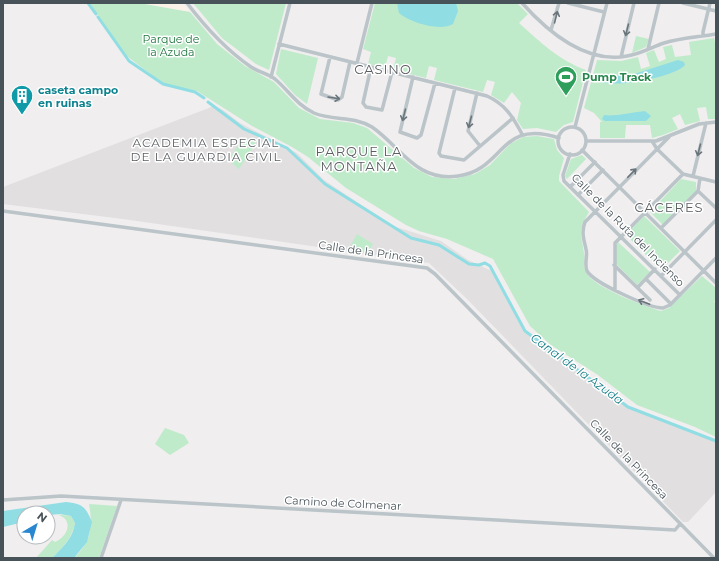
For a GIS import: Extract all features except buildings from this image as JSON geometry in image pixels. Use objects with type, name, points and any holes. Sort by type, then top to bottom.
[{"type":"street","points":[[187,3],[219,41],[252,67],[271,77],[305,108],[322,116],[352,120],[371,127],[414,165],[433,174],[458,176],[475,171],[489,162],[505,144],[522,134],[538,133],[559,138]]},
{"type":"street","points":[[271,77],[290,3]]},
{"type":"street","points":[[358,64],[372,3]]},
{"type":"street","points":[[522,3],[551,30],[574,47],[593,56],[621,57],[668,42],[716,34]]},
{"type":"street","points":[[551,30],[559,3]]},
{"type":"street","points":[[568,3],[604,12]]},
{"type":"street","points":[[575,127],[606,3]]},
{"type":"street","points":[[621,57],[634,3]]},
{"type":"street","points":[[648,49],[660,3]]},
{"type":"street","points":[[683,3],[716,11]]},
{"type":"street","points":[[703,36],[702,32],[710,3]]},
{"type":"street","points":[[279,44],[477,93],[495,100],[502,105],[513,118],[522,134]]},
{"type":"street","points":[[330,57],[321,94],[338,100],[342,97],[350,62]]},
{"type":"street","points":[[372,67],[363,103],[366,107],[382,110],[392,72]]},
{"type":"street","points":[[413,77],[400,129],[402,134],[417,138],[421,135],[435,83]]},
{"type":"street","points":[[455,88],[440,154],[462,161],[513,118]]},
{"type":"street","points":[[477,93],[468,131],[480,146]]},
{"type":"street","points":[[586,141],[652,141],[669,137],[689,127],[716,122]]},
{"type":"street","points":[[693,176],[706,123]]},
{"type":"street","points":[[575,127],[583,132],[586,141],[579,153],[570,154],[560,148],[559,138],[563,130],[575,127]]},
{"type":"street","points":[[669,137],[585,222],[583,229],[587,253],[586,267],[596,279],[615,290],[661,308],[668,307],[716,258]]},
{"type":"street","points":[[652,141],[657,149],[683,174],[716,182]]},
{"type":"street","points":[[582,150],[716,283]]},
{"type":"street","name":"Calle de la Ruta del Incienso","points":[[570,154],[563,178],[570,187],[621,236],[679,296]]},
{"type":"street","points":[[570,187],[594,162]]},
{"type":"street","points":[[578,195],[603,170]]},
{"type":"street","points":[[615,290],[614,246],[621,236],[683,174]]},
{"type":"street","points":[[661,228],[698,191],[700,178]]},
{"type":"street","points":[[698,191],[716,208]]},
{"type":"street","name":"Calle de la Princesa","points":[[3,211],[427,268],[435,274],[714,558]]},
{"type":"street","points":[[661,276],[716,220]]},
{"type":"street","points":[[614,265],[650,300]]},
{"type":"street","points":[[638,287],[655,270]]},
{"type":"street","points":[[646,279],[669,302]]},
{"type":"street","name":"Camino de Colmenar","points":[[3,500],[61,496],[675,530],[680,524]]},
{"type":"street","points":[[101,558],[121,500]]},
{"type":"shaded area","points":[[139,3],[183,3],[190,12],[140,4]]},
{"type":"shaded area","points":[[214,106],[223,110],[240,123],[297,153],[324,180],[393,226],[441,241],[468,260],[492,271],[524,332],[628,408],[716,442],[716,492],[688,522],[683,522],[468,300],[429,263],[123,219],[3,204],[3,187]]},
{"type":"green space","name":"Parque de la Azuda","points":[[90,3],[139,3],[190,12],[217,44],[245,66],[274,82],[299,108],[320,119],[353,123],[367,128],[414,168],[432,177],[454,179],[475,174],[490,165],[510,144],[523,137],[537,136],[554,139],[557,150],[564,158],[559,181],[589,212],[581,228],[581,235],[585,269],[587,274],[592,279],[610,291],[661,311],[669,308],[702,276],[716,288],[716,298],[714,302],[716,303],[716,437],[695,427],[637,405],[598,375],[551,345],[530,326],[493,259],[447,239],[419,231],[406,225],[346,188],[308,157],[252,126],[197,91],[165,84],[153,76],[124,54]]},
{"type":"green space","points":[[193,3],[286,3],[269,70],[256,64],[222,38]]},
{"type":"green space","points":[[375,3],[517,3],[528,14],[519,23],[559,56],[586,70],[573,122],[564,125],[556,132],[537,128],[523,129],[517,120],[521,103],[512,92],[504,103],[491,95],[495,82],[487,80],[483,92],[434,80],[437,68],[429,66],[426,78],[393,70],[396,58],[388,56],[385,68],[368,64],[371,52],[363,49]]},
{"type":"green space","points":[[636,36],[649,39],[646,47],[632,53]]},
{"type":"green space","points":[[714,38],[716,48],[716,119],[708,119],[706,107],[697,108],[700,121],[685,125],[680,114],[672,118],[678,129],[663,135],[652,138],[650,125],[626,125],[625,138],[600,138],[600,122],[602,122],[594,113],[584,108],[597,60],[621,61],[638,57],[641,69],[650,66],[646,53],[654,50],[659,62],[666,59],[663,47],[672,45],[675,57],[691,55],[689,42]]},
{"type":"green space","points":[[281,49],[318,58],[307,104],[295,95],[276,74]]},
{"type":"green space","points":[[244,137],[256,143],[239,169],[228,160]]},
{"type":"green space","points":[[582,155],[586,159],[567,179],[565,176],[571,159]]},
{"type":"green space","points":[[681,179],[696,182],[696,191],[663,225],[650,212]]},
{"type":"green space","points":[[644,216],[680,251],[661,270],[626,235]]},
{"type":"green space","points":[[357,234],[373,244],[368,253],[348,250]]},
{"type":"green space","points":[[618,242],[650,272],[637,285],[616,264],[616,245]]},
{"type":"green space","points":[[165,428],[184,435],[189,443],[170,455],[155,444]]},
{"type":"green space","points":[[89,504],[117,506],[99,558],[74,558],[84,546],[89,533],[91,519]]},
{"type":"green space","points":[[56,514],[71,516],[75,523],[72,533],[52,558],[36,558],[48,545],[56,545],[56,541],[67,531],[67,522],[60,515]]},
{"type":"water","points":[[397,3],[456,3],[458,11],[453,24],[440,27],[425,25],[410,20],[399,13]]},
{"type":"water","points":[[678,60],[684,62],[685,65],[669,74],[629,83],[617,84],[599,81],[603,76],[631,75]]},
{"type":"water","points":[[645,111],[651,116],[646,121],[605,121],[602,119],[604,115],[618,115]]},
{"type":"water","points":[[66,502],[80,505],[87,512],[92,522],[87,542],[74,558],[52,558],[67,542],[75,523],[71,516],[56,514],[56,505],[45,505]]},
{"type":"water","points":[[16,509],[16,524],[3,527],[3,511]]},
{"type":"waterway","name":"Canal de la Azuda","points":[[88,3],[96,14]]},
{"type":"waterway","name":"Canal de la Azuda","points":[[98,17],[129,61],[163,84],[195,92],[204,98]]},
{"type":"waterway","name":"Canal de la Azuda","points":[[208,102],[244,129],[287,148],[325,184],[411,238],[439,245],[469,264],[479,265],[485,263],[490,266],[525,331],[628,407],[716,441]]},
{"type":"place","name":"Pump Track","points":[[566,96]]},
{"type":"place","name":"caseta campo en ruinas","points":[[22,116]]},
{"type":"district","name":"CASINO","points":[[383,69]]},
{"type":"district","name":"ACADEMIA ESPECIAL DE LA GUARDIA CIVIL","points":[[206,150]]},
{"type":"district","name":"PARQUE LA MONTAÑA","points":[[359,158]]},
{"type":"district","name":"CÁCERES","points":[[669,207]]}]
